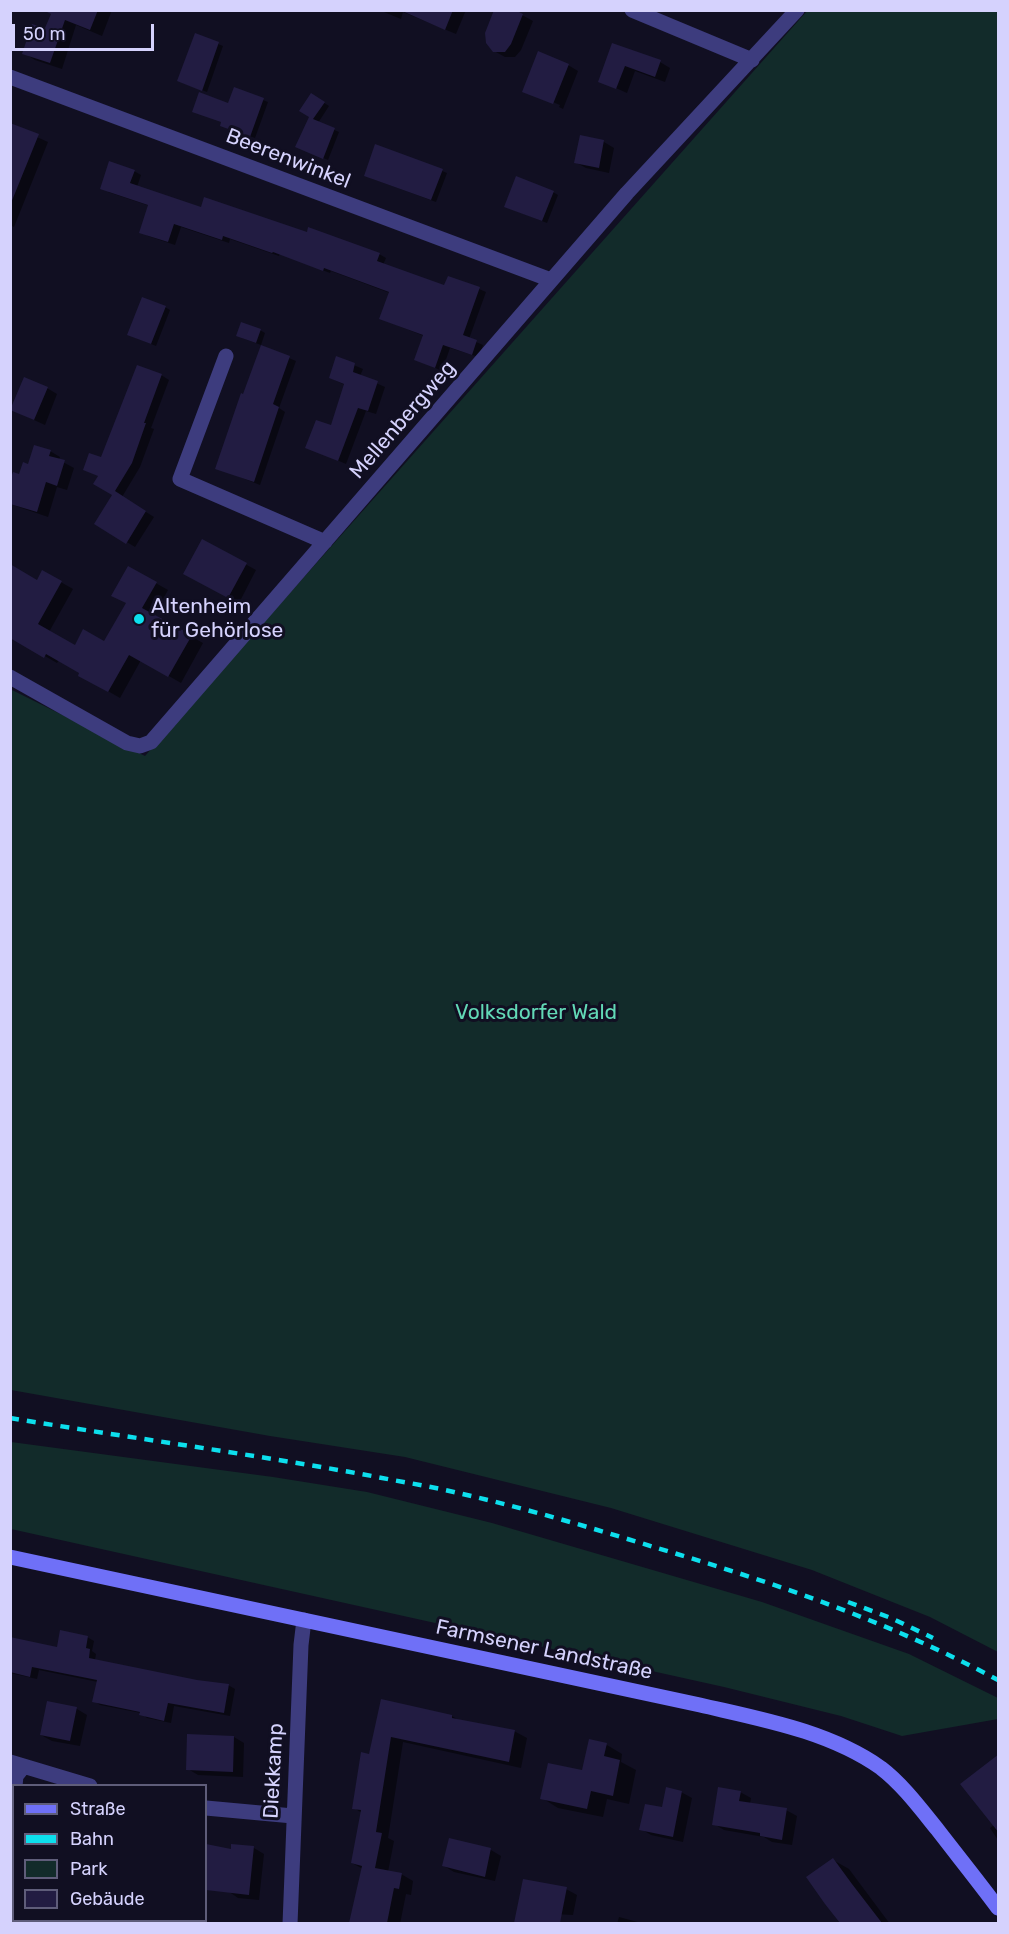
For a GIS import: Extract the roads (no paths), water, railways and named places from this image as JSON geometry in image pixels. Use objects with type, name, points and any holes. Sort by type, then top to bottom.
[{"type":"main road","name":"Farmsener Landstraße","points":[[10,1557],[700,1705],[757,1719],[834,1743],[880,1768],[891,1777],[927,1816],[999,1908]]},
{"type":"street","points":[[632,10],[752,60]]},
{"type":"street","name":"Mellenbergweg","points":[[10,677],[127,743],[140,746],[151,742],[627,193],[797,10]]},
{"type":"street","name":"Beerenwinkel","points":[[10,76],[551,280]]},
{"type":"street","points":[[226,356],[180,479],[325,543]]},
{"type":"street","name":"Diekkamp","points":[[290,1923],[293,1816],[304,1620]]},
{"type":"street","points":[[15,1784],[17,1764],[87,1784]]},
{"type":"street","points":[[207,1808],[293,1816]]},
{"type":"street","points":[[10,1912],[12,1874]]},
{"type":"railway","points":[[10,1418],[372,1476],[533,1512],[701,1561],[831,1605],[916,1640],[998,1680]]},
{"type":"railway","points":[[848,1602],[891,1618],[933,1638]]},
{"type":"place","name":"Altenheim für Gehörlose","points":[[139,619]]},
{"type":"park label","name":"Volksdorfer Wald","points":[[536,1013]]}]
